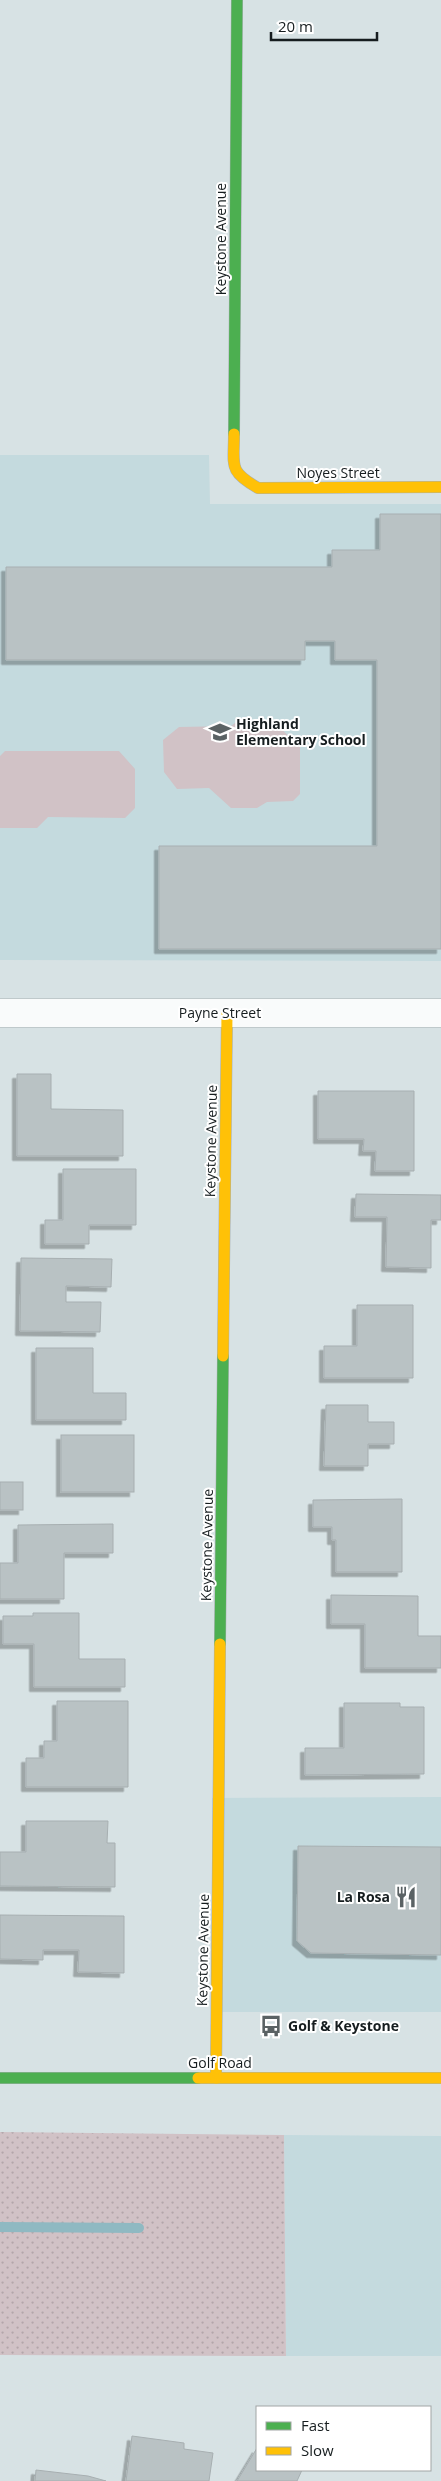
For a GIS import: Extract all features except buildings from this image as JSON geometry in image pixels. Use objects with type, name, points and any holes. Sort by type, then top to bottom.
[{"type":"street","name":"Keystone Avenue","points":[[237,0],[234,468],[239,478]]},
{"type":"street","name":"Noyes Street","points":[[239,478],[258,488],[441,487]]},
{"type":"street","name":"Payne Street","points":[[0,1013],[441,1013]]},
{"type":"street","name":"Keystone Avenue","points":[[216,2078],[227,1013]]},
{"type":"street","name":"Golf Road","points":[[0,2078],[441,2078]]},
{"type":"shaded area","name":"Highland Elementary School","points":[[0,455],[209,455],[210,504],[441,504],[441,961],[0,960]]},
{"type":"shaded area","points":[[239,720],[272,720],[300,747],[300,794],[293,801],[267,802],[257,808],[231,808],[209,788],[177,789],[164,772],[163,740],[179,727],[231,726]]},
{"type":"shaded area","points":[[5,751],[119,751],[135,769],[135,808],[125,818],[48,817],[37,828],[0,828],[0,756]]},
{"type":"shaded area","points":[[441,1797],[441,2012],[212,2012],[212,1798]]},
{"type":"shaded area","points":[[0,2132],[284,2135],[286,2356],[0,2355]]},
{"type":"shaded area","points":[[284,2135],[441,2136],[441,2356],[286,2356]]},
{"type":"waterway","points":[[0,2227],[139,2228]]},
{"type":"traffic: fast","points":[[234,434],[237,0]]},
{"type":"traffic: fast","points":[[220,1644],[223,1356]]},
{"type":"traffic: fast","points":[[0,2078],[198,2078]]},
{"type":"traffic: slow","points":[[234,434],[234,461],[237,472],[258,488],[441,487]]},
{"type":"traffic: slow","points":[[223,1356],[227,1013]]},
{"type":"traffic: slow","points":[[216,2078],[220,1644]]},
{"type":"traffic: slow","points":[[198,2078],[441,2078]]},
{"type":"place","name":"Highland Elementary School","points":[[220,732]]},
{"type":"place","name":"La Rosa","points":[[406,1897]]},
{"type":"place","name":"Golf & Keystone","points":[[271,2026]]}]
